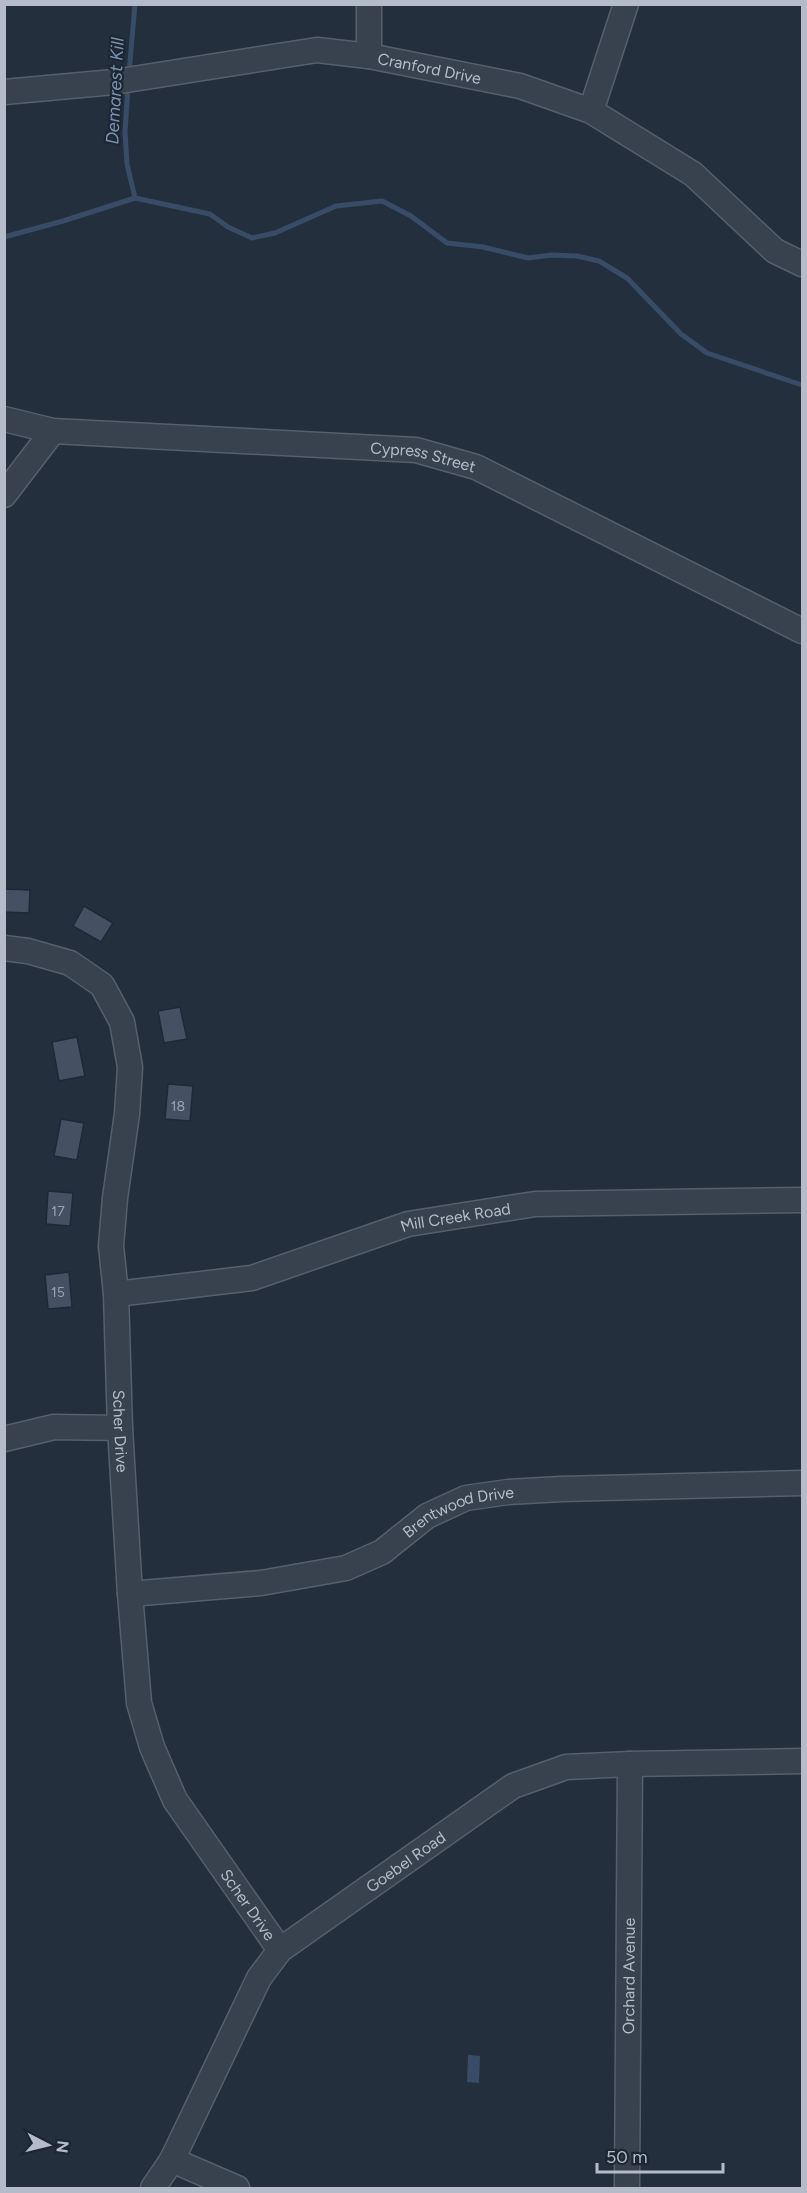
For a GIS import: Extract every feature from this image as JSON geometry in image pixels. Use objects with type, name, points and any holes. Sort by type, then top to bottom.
[{"type":"street","points":[[369,4],[369,56]]},
{"type":"street","points":[[591,111],[626,4]]},
{"type":"street","name":"Cranford Drive","points":[[4,92],[128,80],[317,50],[369,56],[520,86],[591,111],[693,174],[775,251],[802,264]]},
{"type":"street","name":"Cypress Street","points":[[4,419],[53,431],[416,450],[476,467],[802,631]]},
{"type":"street","points":[[4,495],[53,431]]},
{"type":"street","name":"Scher Drive","points":[[4,948],[28,951],[70,963],[102,985],[122,1022],[130,1067],[127,1114],[115,1198],[111,1246],[116,1294],[120,1428],[129,1594],[139,1703],[152,1746],[175,1800],[280,1950]]},
{"type":"street","name":"Mill Creek Road","points":[[116,1294],[252,1278],[408,1224],[535,1204],[802,1200]]},
{"type":"street","points":[[4,1439],[54,1427],[120,1428]]},
{"type":"street","name":"Brentwood Drive","points":[[129,1594],[261,1583],[346,1568],[382,1552],[427,1516],[466,1498],[508,1492],[561,1489],[802,1483]]},
{"type":"street","name":"Goebel Road","points":[[153,2188],[172,2160],[259,1978],[280,1950],[513,1786],[566,1767],[802,1761]]},
{"type":"street","name":"Orchard Avenue","points":[[627,2188],[630,1764]]},
{"type":"street","points":[[172,2160],[237,2188]]},
{"type":"water","points":[[468,2055],[480,2056],[479,2083],[467,2082]]},
{"type":"building","points":[[4,889],[30,890],[29,913],[4,912]]},
{"type":"building","points":[[84,906],[113,923],[101,942],[73,926]]},
{"type":"building","points":[[180,1007],[187,1039],[164,1043],[158,1011]]},
{"type":"building","points":[[77,1037],[85,1076],[59,1081],[52,1042]]},
{"type":"building","points":[[168,1084],[193,1086],[190,1121],[165,1119]]},
{"type":"building","points":[[61,1119],[84,1123],[77,1160],[54,1156]]},
{"type":"building","points":[[48,1191],[73,1193],[70,1226],[46,1224]]},
{"type":"building","points":[[69,1272],[72,1307],[48,1309],[45,1275]]},
{"type":"waterway","name":"Demarest Kill","points":[[129,74],[135,4]]},
{"type":"waterway","name":"Demarest Kill","points":[[128,87],[125,132],[127,164],[135,198]]},
{"type":"waterway","name":"Demarest Kill","points":[[135,198],[210,214],[228,227],[252,238],[275,233],[336,206],[382,201],[411,216],[447,243],[483,247],[528,258],[552,255],[577,256],[599,261],[627,278],[681,334],[707,353],[802,385]]},
{"type":"waterway","points":[[4,237],[135,198]]}]
